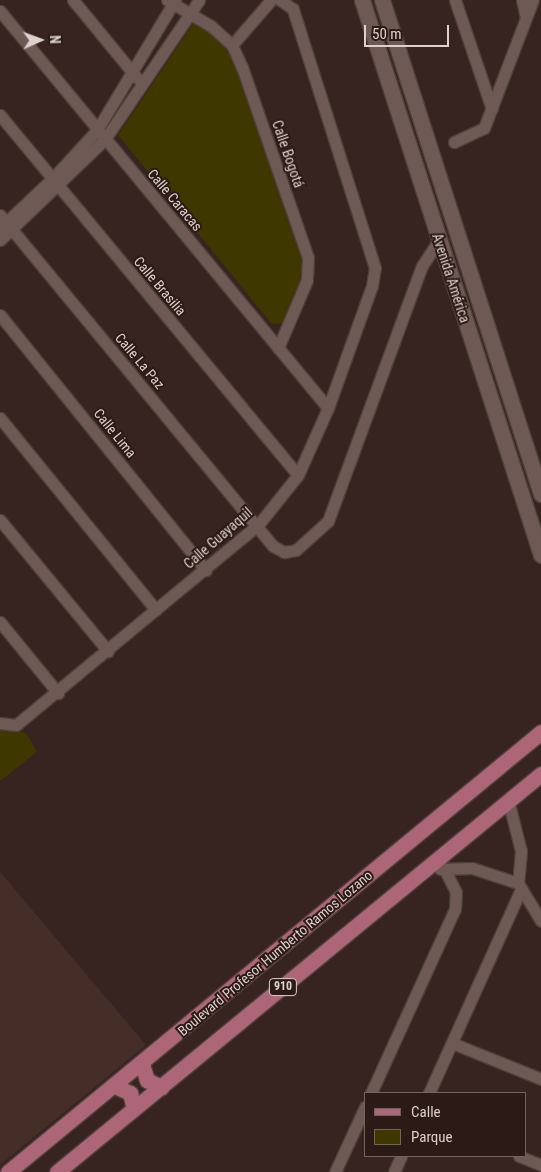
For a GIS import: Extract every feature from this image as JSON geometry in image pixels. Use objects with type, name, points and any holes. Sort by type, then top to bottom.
[{"type":"main road","name":"Avenida América","points":[[362,0],[541,555]]},
{"type":"main road","name":"Avenida América","points":[[382,0],[541,494]]},
{"type":"main road","points":[[432,220],[451,213]]},
{"type":"main road","name":"Boulevard Profesor Humberto Ramos Lozano","points":[[8,1172],[142,1064],[541,732]]},
{"type":"main road","name":"910","points":[[57,1172],[541,774]]},
{"type":"main road","points":[[142,1064],[147,1080],[161,1087]]},
{"type":"main road","points":[[114,1086],[130,1094],[134,1109]]},
{"type":"street","points":[[73,0],[142,82]]},
{"type":"street","points":[[0,240],[5,224],[105,140],[142,82],[199,0]]},
{"type":"street","points":[[232,44],[271,0]]},
{"type":"street","name":"Calle Guayaquil","points":[[0,723],[16,725],[58,693],[258,525],[298,475],[328,408],[372,286],[373,258],[293,9],[280,0]]},
{"type":"street","points":[[455,0],[492,109]]},
{"type":"street","points":[[522,0],[526,17]]},
{"type":"street","points":[[454,142],[484,128],[533,0]]},
{"type":"street","points":[[55,183],[97,130],[133,73],[171,2]]},
{"type":"street","name":"Calle Bogotá","points":[[171,2],[190,12],[232,44],[242,67],[309,264],[307,280],[278,348]]},
{"type":"street","name":"Calle Caracas","points":[[0,11],[328,408]]},
{"type":"street","name":"Calle Brasilia","points":[[0,115],[298,475]]},
{"type":"street","name":"Calle La Paz","points":[[5,224],[258,525],[273,546],[291,552],[328,521],[422,266],[438,240]]},
{"type":"street","name":"Calle Lima","points":[[0,315],[206,570]]},
{"type":"street","points":[[0,418],[156,610]]},
{"type":"street","points":[[0,520],[108,651]]},
{"type":"street","points":[[0,622],[58,693]]},
{"type":"street","points":[[429,1092],[519,886],[521,851],[508,800]]},
{"type":"street","points":[[371,1092],[455,909],[456,892],[444,868]]},
{"type":"street","points":[[425,870],[472,868],[519,886],[541,921]]},
{"type":"street","points":[[452,1043],[541,1079]]},
{"type":"street","points":[[335,1172],[364,1109]]},
{"type":"street","points":[[394,1172],[401,1157]]},
{"type":"street","points":[[521,1157],[541,1165]]},
{"type":"shaded area","points":[[0,872],[146,1045],[0,1165]]},
{"type":"green space","points":[[195,21],[223,41],[238,64],[306,267],[286,323],[272,324],[118,135]]},
{"type":"green space","points":[[0,723],[27,734],[37,752],[0,781]]}]
